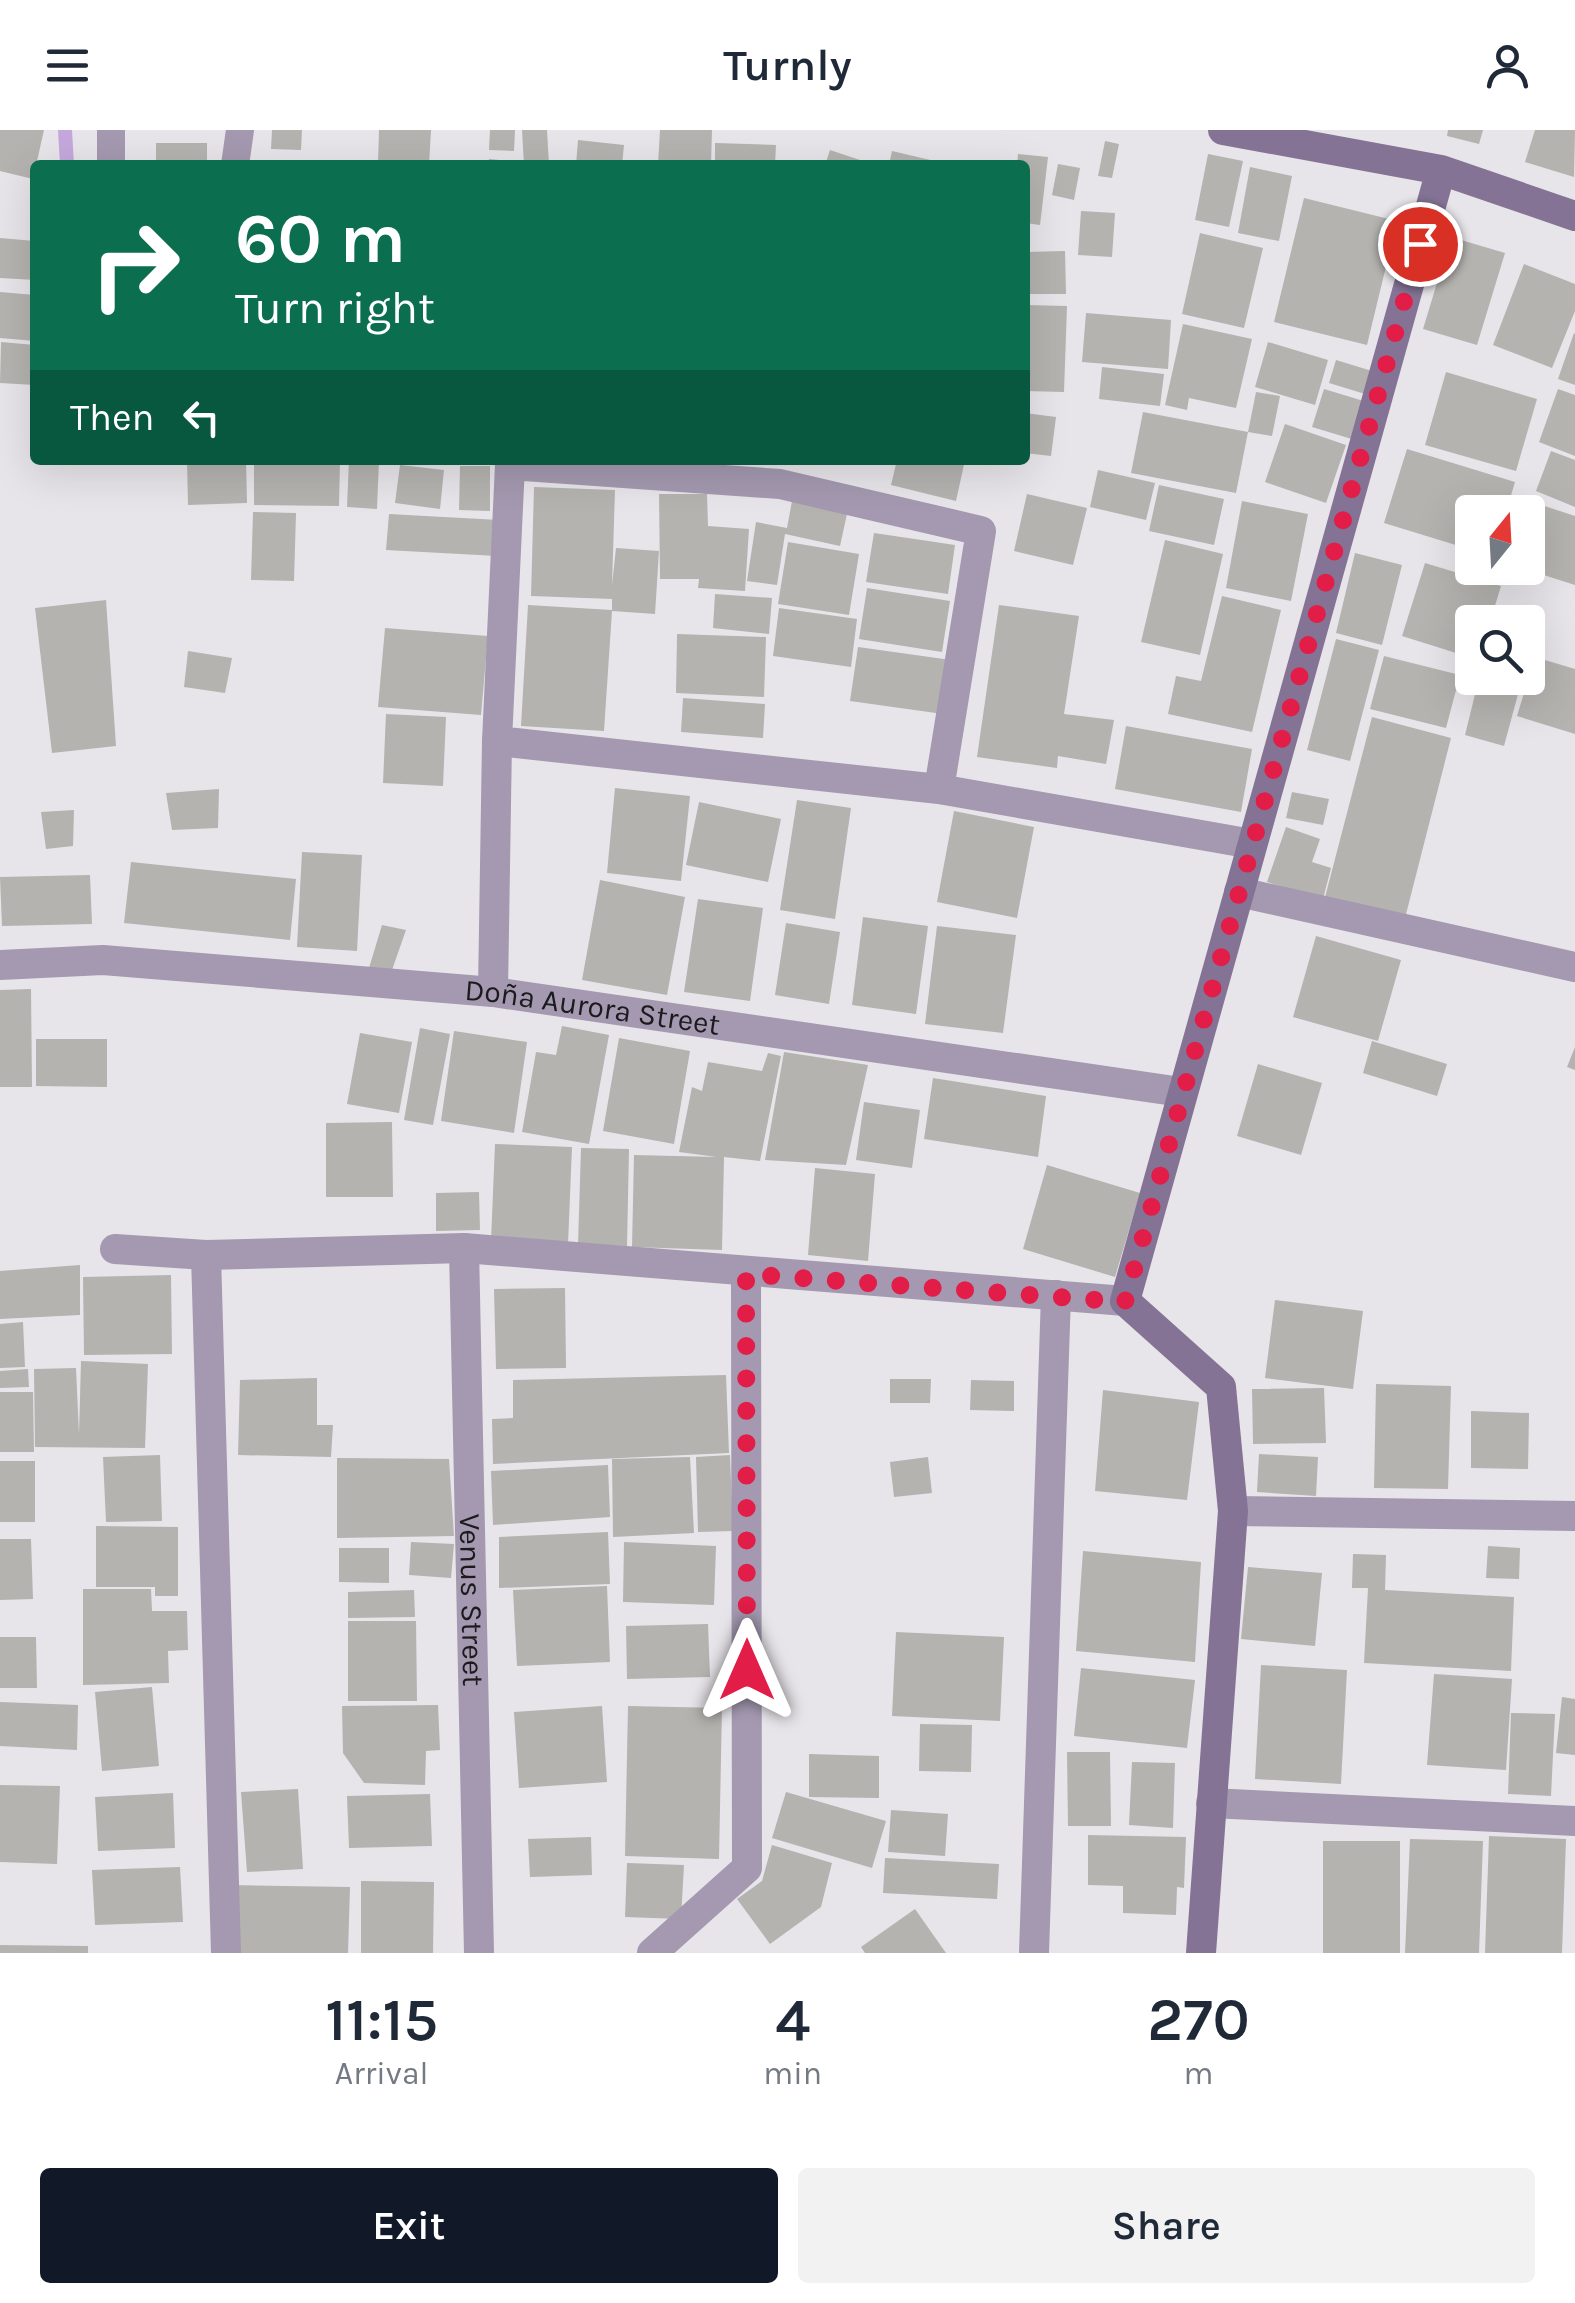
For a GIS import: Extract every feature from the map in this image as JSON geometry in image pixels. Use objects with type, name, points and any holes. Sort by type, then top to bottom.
[{"type":"street","points":[[1223,130],[1442,170],[1575,216]]},
{"type":"street","points":[[1125,1302],[1442,170]]},
{"type":"street","points":[[492,992],[510,465],[780,484],[981,530],[939,788]]},
{"type":"street","points":[[498,741],[939,788],[1252,844]]},
{"type":"street","points":[[1239,892],[1575,967]]},
{"type":"street","name":"Doña Aurora Street","points":[[0,965],[104,960],[492,992],[1181,1092]]},
{"type":"street","points":[[115,1249],[206,1255],[464,1248],[1125,1302],[1220,1387],[1233,1511],[1201,1953]]},
{"type":"street","name":"Venus Street","points":[[464,1248],[479,1953]]},
{"type":"street","points":[[206,1255],[226,1953]]},
{"type":"street","points":[[652,1953],[747,1868],[746,1274]]},
{"type":"street","points":[[1034,1953],[1056,1295]]},
{"type":"street","points":[[1233,1511],[1575,1516]]},
{"type":"street","points":[[1211,1803],[1575,1822]]},
{"type":"lane","points":[[111,130],[111,160]]},
{"type":"lane","points":[[236,160],[240,130]]},
{"type":"building","points":[[0,130],[44,130],[37,160],[30,160],[30,178],[0,171]]},
{"type":"building","points":[[272,130],[302,130],[301,150],[271,149]]},
{"type":"building","points":[[379,130],[431,130],[429,160],[378,160]]},
{"type":"building","points":[[490,130],[515,130],[514,151],[489,150]]},
{"type":"building","points":[[522,130],[547,130],[549,160],[524,160]]},
{"type":"building","points":[[660,130],[712,130],[711,160],[658,160]]},
{"type":"building","points":[[1448,130],[1483,130],[1479,144],[1447,136]]},
{"type":"building","points":[[1535,130],[1575,130],[1574,177],[1525,162]]},
{"type":"building","points":[[578,140],[624,145],[622,160],[576,160]]},
{"type":"building","points":[[1105,141],[1119,144],[1112,178],[1098,176]]},
{"type":"building","points":[[156,143],[207,143],[207,160],[156,160]]},
{"type":"building","points":[[715,143],[776,145],[775,160],[715,160]]},
{"type":"building","points":[[830,150],[860,160],[827,160]]},
{"type":"building","points":[[892,151],[930,160],[890,160]]},
{"type":"building","points":[[1018,154],[1048,157],[1040,225],[1030,224],[1030,160],[1017,160]]},
{"type":"building","points":[[1208,154],[1243,161],[1229,227],[1195,220]]},
{"type":"building","points":[[1058,164],[1080,168],[1074,200],[1052,195]]},
{"type":"building","points":[[1250,167],[1292,176],[1279,241],[1238,233]]},
{"type":"building","points":[[1304,198],[1397,221],[1367,345],[1274,322]]},
{"type":"building","points":[[1081,211],[1115,213],[1112,257],[1078,255]]},
{"type":"building","points":[[1200,233],[1263,248],[1244,328],[1182,314]]},
{"type":"building","points":[[1451,237],[1505,253],[1477,345],[1423,329]]},
{"type":"building","points":[[0,238],[30,241],[30,280],[0,278]]},
{"type":"building","points":[[1065,251],[1066,294],[1030,294],[1030,252]]},
{"type":"building","points":[[1524,264],[1575,284],[1575,311],[1552,368],[1493,345]]},
{"type":"building","points":[[0,292],[30,295],[30,341],[0,338]]},
{"type":"building","points":[[1030,305],[1067,306],[1064,392],[1030,391]]},
{"type":"building","points":[[1086,313],[1171,320],[1168,369],[1082,362]]},
{"type":"building","points":[[1183,324],[1252,339],[1236,408],[1189,398],[1187,410],[1165,405]]},
{"type":"building","points":[[1575,334],[1575,385],[1558,379]]},
{"type":"building","points":[[1,342],[30,345],[30,385],[0,383]]},
{"type":"building","points":[[1268,342],[1328,360],[1315,405],[1255,387]]},
{"type":"building","points":[[1336,360],[1372,371],[1365,394],[1329,383]]},
{"type":"building","points":[[1102,367],[1164,374],[1160,406],[1099,399]]},
{"type":"building","points":[[1446,372],[1537,399],[1516,471],[1425,445]]},
{"type":"building","points":[[1324,389],[1367,402],[1355,440],[1312,427]]},
{"type":"building","points":[[1558,389],[1575,395],[1575,456],[1539,442]]},
{"type":"building","points":[[1256,392],[1280,396],[1272,436],[1248,432]]},
{"type":"building","points":[[1143,412],[1248,432],[1236,493],[1131,473]]},
{"type":"building","points":[[1030,414],[1056,417],[1051,456],[1030,454]]},
{"type":"building","points":[[1285,424],[1346,445],[1326,503],[1265,482]]},
{"type":"building","points":[[1407,449],[1515,482],[1511,495],[1455,495],[1455,545],[1384,523]]},
{"type":"building","points":[[1551,451],[1575,460],[1575,507],[1536,491]]},
{"type":"building","points":[[187,465],[246,465],[247,503],[188,505]]},
{"type":"building","points":[[254,465],[340,465],[339,506],[254,505]]},
{"type":"building","points":[[349,465],[379,465],[377,509],[347,507]]},
{"type":"building","points":[[400,465],[444,470],[440,509],[395,503]]},
{"type":"building","points":[[896,465],[964,465],[956,501],[891,485]]},
{"type":"building","points":[[460,466],[490,466],[490,511],[459,510]]},
{"type":"building","points":[[1098,470],[1155,483],[1146,520],[1090,507]]},
{"type":"building","points":[[1159,485],[1224,499],[1214,545],[1149,531]]},
{"type":"building","points":[[534,487],[615,490],[612,585],[616,548],[659,551],[655,614],[612,611],[604,731],[521,726],[528,605],[612,610],[612,599],[531,596]]},
{"type":"building","points":[[659,494],[707,494],[708,526],[749,529],[745,591],[698,588],[699,579],[660,579]]},
{"type":"building","points":[[1027,494],[1087,508],[1073,565],[1014,551]]},
{"type":"building","points":[[792,501],[847,514],[840,546],[785,534],[777,585],[747,581],[756,522],[787,528]]},
{"type":"building","points":[[1242,501],[1308,514],[1291,601],[1226,588]]},
{"type":"building","points":[[1545,506],[1575,516],[1575,585],[1545,575]]},
{"type":"building","points":[[253,512],[296,513],[294,581],[251,580]]},
{"type":"building","points":[[389,514],[499,520],[497,556],[386,550]]},
{"type":"building","points":[[874,533],[955,545],[948,594],[866,582]]},
{"type":"building","points":[[1165,540],[1223,554],[1200,655],[1141,642]]},
{"type":"building","points":[[788,542],[859,554],[849,615],[778,604]]},
{"type":"building","points":[[1355,553],[1402,565],[1382,645],[1336,633]]},
{"type":"building","points":[[1425,563],[1455,572],[1455,585],[1501,586],[1495,605],[1455,605],[1455,653],[1402,636]]},
{"type":"building","points":[[867,588],[950,601],[942,652],[859,639]]},
{"type":"building","points":[[715,594],[772,598],[769,634],[713,628]]},
{"type":"building","points":[[1222,596],[1281,610],[1252,732],[1168,714],[1176,676],[1201,681]]},
{"type":"building","points":[[106,600],[116,746],[52,753],[35,608]]},
{"type":"building","points":[[999,605],[1079,616],[1064,714],[1114,720],[1106,764],[1058,756],[1057,768],[977,757]]},
{"type":"building","points":[[779,608],[857,619],[851,667],[773,656]]},
{"type":"building","points":[[385,628],[488,636],[481,715],[378,707]]},
{"type":"building","points":[[677,634],[766,637],[764,697],[676,693]]},
{"type":"building","points":[[1336,639],[1379,650],[1350,761],[1307,750]]},
{"type":"building","points":[[858,647],[951,660],[943,714],[850,701]]},
{"type":"building","points":[[188,651],[232,658],[225,693],[184,687]]},
{"type":"building","points":[[1384,656],[1455,674],[1455,694],[1446,728],[1370,709]]},
{"type":"building","points":[[1545,660],[1575,669],[1575,734],[1517,716],[1523,695],[1545,695]]},
{"type":"building","points":[[1475,695],[1518,695],[1504,746],[1465,735]]},
{"type":"building","points":[[683,698],[765,704],[763,738],[681,732]]},
{"type":"building","points":[[386,714],[446,717],[443,786],[383,783]]},
{"type":"building","points":[[1372,717],[1451,738],[1403,926],[1323,905]]},
{"type":"building","points":[[1126,726],[1252,749],[1241,812],[1115,789]]},
{"type":"building","points":[[615,788],[690,796],[681,881],[607,873]]},
{"type":"building","points":[[219,789],[218,828],[172,830],[166,793]]},
{"type":"building","points":[[1292,792],[1329,799],[1323,825],[1286,818]]},
{"type":"building","points":[[797,800],[851,808],[835,919],[780,910]]},
{"type":"building","points":[[699,802],[781,819],[768,882],[686,865]]},
{"type":"building","points":[[74,810],[73,846],[46,849],[41,812]]},
{"type":"building","points":[[954,811],[1034,827],[1017,918],[937,902]]},
{"type":"building","points":[[1286,827],[1320,839],[1312,862],[1331,868],[1323,899],[1267,882]]},
{"type":"building","points":[[302,852],[362,855],[357,951],[297,947]]},
{"type":"building","points":[[131,862],[296,879],[290,940],[124,923]]},
{"type":"building","points":[[90,875],[92,924],[2,926],[0,877]]},
{"type":"building","points":[[600,880],[685,897],[667,995],[582,980]]},
{"type":"building","points":[[698,899],[763,908],[750,1001],[684,992]]},
{"type":"building","points":[[863,917],[928,926],[916,1014],[852,1005]]},
{"type":"building","points":[[786,923],[840,932],[829,1004],[775,995]]},
{"type":"building","points":[[382,925],[406,930],[392,970],[369,968]]},
{"type":"building","points":[[937,926],[1016,935],[1003,1033],[925,1024]]},
{"type":"building","points":[[1316,936],[1401,960],[1378,1041],[1293,1017]]},
{"type":"building","points":[[31,989],[32,1087],[0,1087],[0,990]]},
{"type":"building","points":[[562,1026],[609,1035],[589,1144],[522,1132],[536,1052],[556,1055]]},
{"type":"building","points":[[420,1028],[450,1034],[433,1125],[404,1120]]},
{"type":"building","points":[[454,1031],[527,1042],[514,1133],[441,1121]]},
{"type":"building","points":[[360,1033],[412,1042],[399,1113],[347,1104]]},
{"type":"building","points":[[619,1038],[690,1051],[674,1144],[603,1131]]},
{"type":"building","points":[[36,1039],[107,1039],[107,1087],[36,1086]]},
{"type":"building","points":[[1372,1041],[1447,1064],[1437,1096],[1363,1073]]},
{"type":"building","points":[[1575,1047],[1575,1070],[1567,1067]]},
{"type":"building","points":[[784,1052],[868,1065],[846,1165],[765,1160]]},
{"type":"building","points":[[768,1053],[781,1056],[760,1161],[724,1157],[722,1250],[632,1247],[634,1155],[717,1157],[679,1152],[692,1087],[702,1091],[708,1062],[762,1071]]},
{"type":"building","points":[[1258,1064],[1322,1083],[1301,1155],[1237,1136]]},
{"type":"building","points":[[933,1078],[1046,1096],[1038,1157],[924,1139]]},
{"type":"building","points":[[864,1102],[920,1110],[912,1168],[856,1160]]},
{"type":"building","points":[[392,1122],[393,1197],[326,1197],[326,1123]]},
{"type":"building","points":[[495,1144],[572,1147],[568,1244],[491,1241]]},
{"type":"building","points":[[581,1148],[629,1149],[627,1246],[578,1245]]},
{"type":"building","points":[[1047,1165],[1140,1193],[1115,1277],[1023,1249]]},
{"type":"building","points":[[815,1168],[875,1174],[868,1261],[808,1255]]},
{"type":"building","points":[[479,1192],[480,1230],[436,1231],[436,1193]]},
{"type":"building","points":[[80,1265],[80,1315],[0,1319],[0,1271]]},
{"type":"building","points":[[171,1275],[172,1354],[84,1355],[83,1277]]},
{"type":"building","points":[[565,1288],[566,1368],[496,1369],[494,1289]]},
{"type":"building","points":[[1275,1300],[1363,1311],[1353,1389],[1265,1378]]},
{"type":"building","points":[[23,1322],[25,1367],[0,1368],[0,1324]]},
{"type":"building","points":[[81,1361],[148,1364],[145,1448],[35,1447],[34,1369],[76,1368],[79,1434]]},
{"type":"building","points":[[28,1369],[29,1387],[0,1388],[0,1371]]},
{"type":"building","points":[[726,1375],[729,1453],[493,1464],[492,1419],[513,1418],[513,1380]]},
{"type":"building","points":[[317,1378],[317,1425],[333,1425],[331,1457],[238,1455],[240,1380]]},
{"type":"building","points":[[890,1379],[931,1379],[930,1403],[890,1403]]},
{"type":"building","points":[[971,1380],[1014,1381],[1014,1411],[970,1410]]},
{"type":"building","points":[[1376,1384],[1451,1386],[1448,1489],[1374,1488]]},
{"type":"building","points":[[1324,1388],[1326,1443],[1253,1444],[1252,1389]]},
{"type":"building","points":[[1103,1390],[1199,1402],[1187,1500],[1095,1491]]},
{"type":"building","points":[[0,1392],[33,1392],[34,1452],[0,1452]]},
{"type":"building","points":[[1471,1411],[1529,1413],[1528,1469],[1471,1468]]},
{"type":"building","points":[[1259,1454],[1318,1457],[1316,1496],[1257,1492]]},
{"type":"building","points":[[160,1455],[162,1521],[106,1522],[103,1457]]},
{"type":"building","points":[[730,1455],[733,1531],[698,1532],[696,1457]]},
{"type":"building","points":[[690,1457],[694,1533],[613,1537],[612,1459]]},
{"type":"building","points":[[928,1457],[932,1493],[894,1497],[890,1462]]},
{"type":"building","points":[[337,1458],[449,1459],[454,1536],[337,1538]]},
{"type":"building","points":[[0,1461],[35,1461],[35,1522],[0,1522]]},
{"type":"building","points":[[608,1465],[610,1517],[493,1525],[491,1471]]},
{"type":"building","points":[[96,1526],[178,1527],[178,1596],[155,1596],[155,1587],[96,1587]]},
{"type":"building","points":[[608,1532],[610,1584],[499,1588],[499,1537]]},
{"type":"building","points":[[0,1539],[31,1539],[33,1599],[0,1600]]},
{"type":"building","points":[[411,1542],[454,1544],[451,1578],[409,1575]]},
{"type":"building","points":[[624,1542],[716,1546],[714,1605],[623,1602]]},
{"type":"building","points":[[1488,1546],[1520,1548],[1519,1579],[1486,1578]]},
{"type":"building","points":[[339,1548],[389,1548],[389,1583],[339,1582]]},
{"type":"building","points":[[1083,1551],[1201,1562],[1195,1662],[1076,1651]]},
{"type":"building","points":[[1353,1554],[1386,1555],[1385,1590],[1514,1597],[1511,1671],[1364,1663],[1368,1588],[1352,1588]]},
{"type":"building","points":[[1248,1567],[1322,1573],[1315,1646],[1241,1639]]},
{"type":"building","points":[[607,1586],[610,1662],[517,1666],[513,1590]]},
{"type":"building","points":[[83,1589],[151,1589],[152,1611],[187,1611],[188,1650],[168,1651],[169,1683],[83,1685]]},
{"type":"building","points":[[414,1590],[415,1617],[348,1618],[348,1592]]},
{"type":"building","points":[[348,1621],[416,1621],[417,1701],[348,1701]]},
{"type":"building","points":[[708,1624],[710,1677],[627,1679],[626,1626]]},
{"type":"building","points":[[896,1632],[1004,1637],[1000,1721],[892,1716]]},
{"type":"building","points":[[0,1637],[36,1637],[37,1688],[0,1688]]},
{"type":"building","points":[[1261,1665],[1347,1670],[1341,1784],[1255,1779]]},
{"type":"building","points":[[1081,1668],[1195,1680],[1187,1748],[1074,1736]]},
{"type":"building","points":[[1434,1674],[1512,1679],[1506,1770],[1427,1765]]},
{"type":"building","points":[[152,1687],[159,1766],[102,1771],[95,1692]]},
{"type":"building","points":[[1562,1697],[1575,1699],[1575,1755],[1556,1753]]},
{"type":"building","points":[[0,1702],[78,1705],[77,1750],[0,1746]]},
{"type":"building","points":[[438,1705],[440,1750],[426,1751],[425,1785],[364,1783],[343,1753],[342,1706]]},
{"type":"building","points":[[602,1706],[607,1782],[519,1788],[514,1712]]},
{"type":"building","points":[[628,1706],[722,1708],[719,1859],[625,1856]]},
{"type":"building","points":[[1511,1713],[1555,1714],[1551,1796],[1508,1794]]},
{"type":"building","points":[[920,1724],[972,1725],[971,1772],[919,1771]]},
{"type":"building","points":[[1067,1752],[1110,1752],[1111,1826],[1068,1826]]},
{"type":"building","points":[[809,1754],[879,1756],[879,1798],[809,1797]]},
{"type":"building","points":[[1132,1762],[1175,1763],[1173,1828],[1129,1825]]},
{"type":"building","points":[[0,1785],[60,1786],[57,1864],[0,1862]]},
{"type":"building","points":[[298,1789],[303,1869],[247,1872],[241,1792]]},
{"type":"building","points":[[786,1792],[886,1821],[872,1868],[772,1838]]},
{"type":"building","points":[[173,1793],[175,1848],[98,1851],[95,1797]]},
{"type":"building","points":[[430,1794],[432,1846],[349,1848],[347,1796]]},
{"type":"building","points":[[891,1810],[948,1814],[945,1856],[888,1852]]},
{"type":"building","points":[[1088,1835],[1186,1837],[1184,1888],[1177,1887],[1176,1915],[1123,1913],[1123,1886],[1088,1885]]},
{"type":"building","points":[[1489,1836],[1566,1839],[1562,1953],[1485,1953]]},
{"type":"building","points":[[591,1837],[592,1875],[530,1877],[528,1839]]},
{"type":"building","points":[[1410,1839],[1483,1841],[1479,1953],[1405,1953]]},
{"type":"building","points":[[1323,1841],[1400,1841],[1400,1953],[1323,1953]]},
{"type":"building","points":[[772,1845],[832,1863],[821,1907],[770,1944],[737,1899],[762,1881]]},
{"type":"building","points":[[885,1858],[999,1864],[997,1899],[883,1893]]},
{"type":"building","points":[[627,1863],[684,1865],[681,1919],[625,1917]]},
{"type":"building","points":[[180,1867],[183,1922],[95,1925],[92,1870]]},
{"type":"building","points":[[361,1881],[434,1882],[433,1953],[361,1953]]},
{"type":"building","points":[[230,1885],[350,1887],[348,1953],[229,1953]]},
{"type":"building","points":[[915,1909],[946,1953],[865,1953],[861,1947]]},
{"type":"building","points":[[0,1945],[88,1946],[88,1953],[0,1953]]},
{"type":"waterway","points":[[65,130],[67,160]]},
{"type":"route","points":[[747,1670],[746,1274],[1125,1302],[1420,244]]}]
